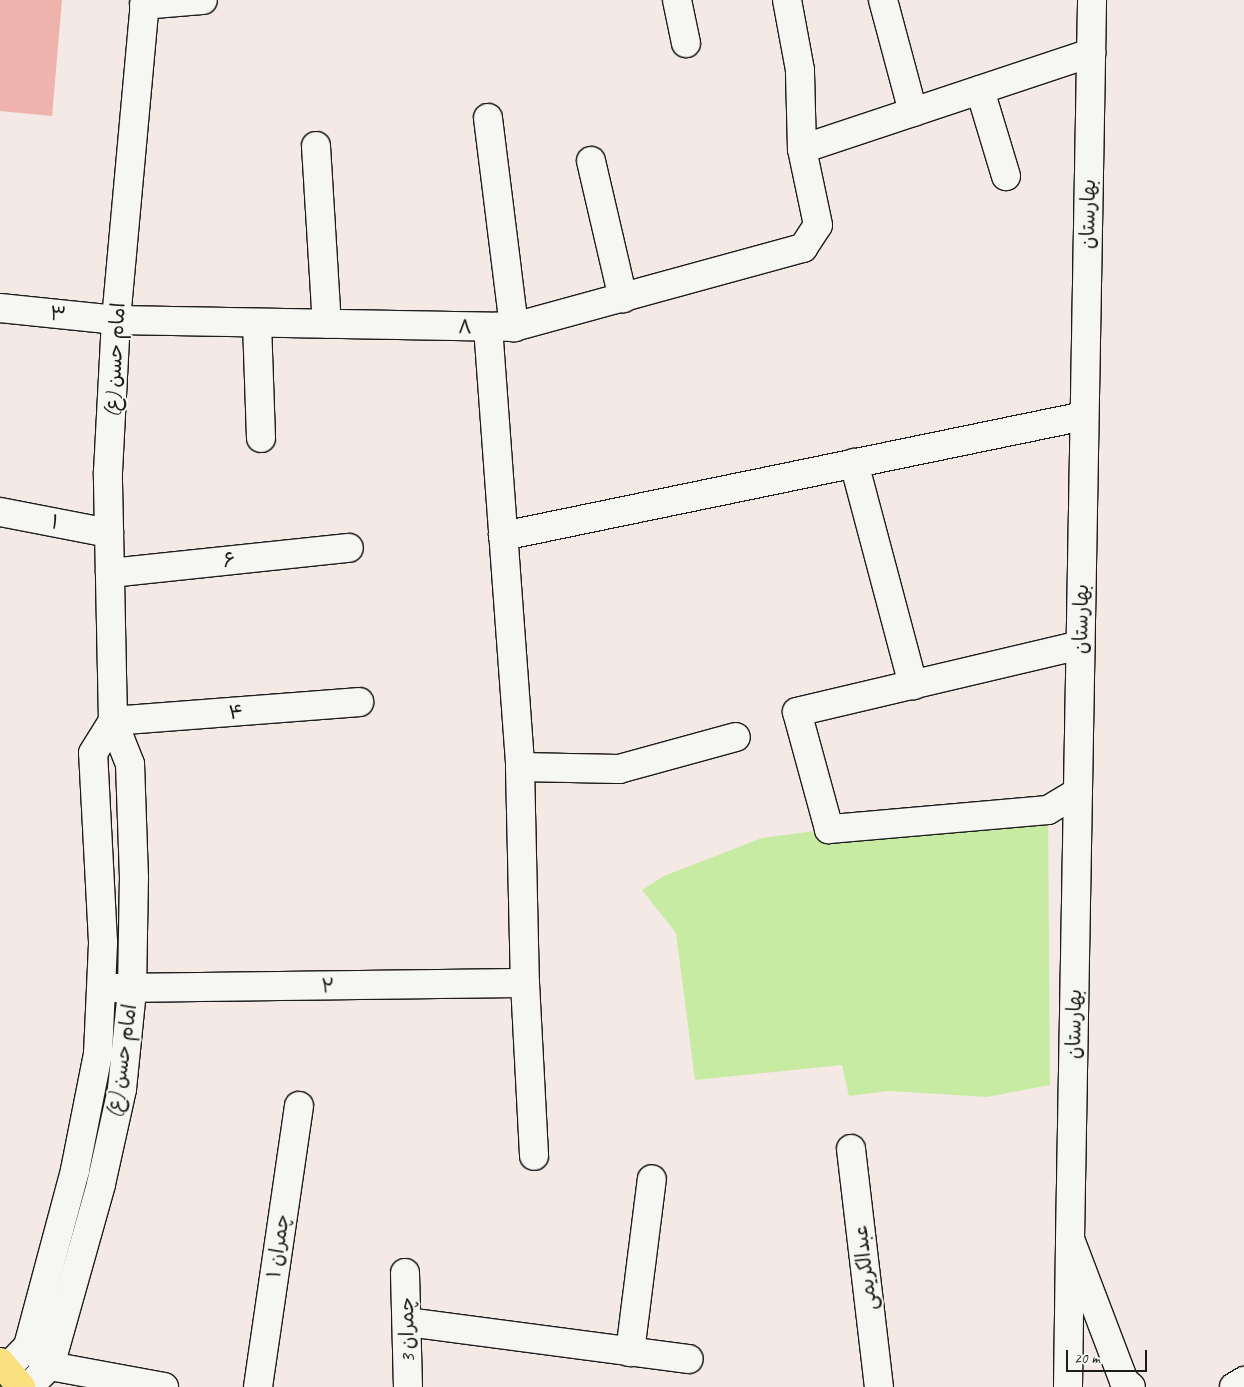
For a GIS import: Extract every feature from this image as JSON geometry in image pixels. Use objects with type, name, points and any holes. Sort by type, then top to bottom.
[{"type":"street","points":[[144,3],[203,0]]},
{"type":"street","points":[[677,0],[686,43]]},
{"type":"street","points":[[787,0],[800,70],[802,149],[1091,53]]},
{"type":"street","points":[[883,0],[913,112]]},
{"type":"street","name":"بهارستان","points":[[1068,1387],[1092,0]]},
{"type":"street","name":"امام حسن (ع)","points":[[50,1366],[102,1184],[122,1089],[132,990],[134,878],[130,764],[113,721],[108,472],[116,320],[144,3]]},
{"type":"street","points":[[980,90],[1006,176]]},
{"type":"street","points":[[488,118],[501,327],[503,536],[520,768],[525,983],[534,1156]]},
{"type":"street","points":[[316,146],[327,324]]},
{"type":"street","name":"۸","points":[[116,320],[501,327],[623,298],[804,248],[818,225],[802,149]]},
{"type":"street","points":[[591,161],[623,298]]},
{"type":"street","name":"۳","points":[[0,308],[116,320]]},
{"type":"street","points":[[257,323],[261,438]]},
{"type":"street","points":[[503,536],[1084,416]]},
{"type":"street","points":[[854,463],[913,685]]},
{"type":"street","name":"۱","points":[[0,512],[110,533]]},
{"type":"street","name":"۶","points":[[110,572],[349,548]]},
{"type":"street","points":[[1078,792],[1048,810],[829,829],[797,712],[1080,645]]},
{"type":"street","name":"۴","points":[[113,721],[358,702]]},
{"type":"street","name":"امام حسن (ع)","points":[[9,1373],[28,1346],[76,1160],[98,1054],[102,932],[93,753],[113,721]]},
{"type":"street","points":[[520,768],[620,769],[736,737]]},
{"type":"street","name":"۲","points":[[101,987],[132,990],[525,983]]},
{"type":"street","name":"چمران ۱","points":[[258,1387],[298,1106]]},
{"type":"street","name":"عبدالکریمی","points":[[851,1149],[879,1387]]},
{"type":"street","points":[[630,1352],[652,1179]]},
{"type":"street","points":[[1070,1238],[1124,1381],[1131,1387]]},
{"type":"street","name":"چمران 3","points":[[405,1273],[408,1387]]},
{"type":"street","points":[[407,1322],[689,1359]]},
{"type":"street","points":[[28,1346],[50,1366],[164,1387]]},
{"type":"street","points":[[28,1387],[50,1366]]},
{"type":"street","points":[[1234,1387],[1244,1381]]},
{"type":"green space","points":[[1048,810],[1050,1085],[987,1097],[889,1091],[849,1096],[842,1065],[695,1080],[676,933],[642,890],[664,876],[762,838],[867,824]]},
{"type":"building","points":[[0,0],[62,0],[52,116],[0,111]]}]
